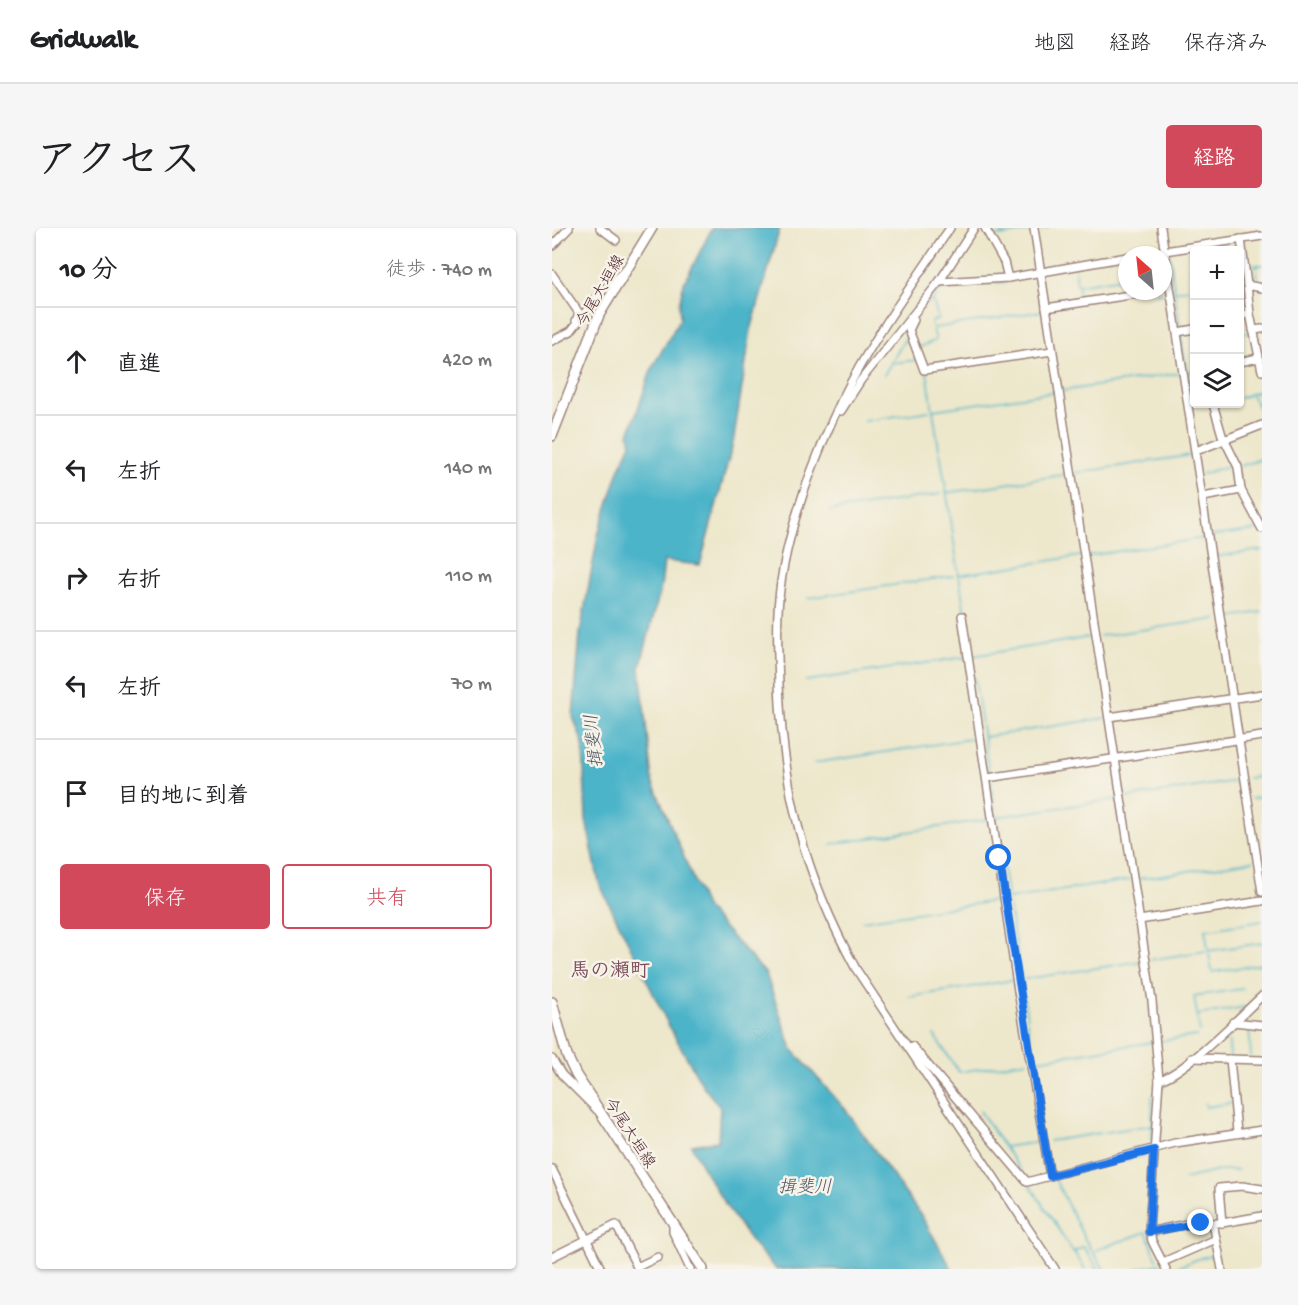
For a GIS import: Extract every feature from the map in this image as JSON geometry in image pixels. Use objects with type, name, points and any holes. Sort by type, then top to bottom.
[{"type":"main road","name":"今尾大垣線","points":[[552,436],[589,335],[651,228]]},
{"type":"main road","name":"今尾大垣線","points":[[552,1002],[567,1056],[599,1111],[702,1269]]},
{"type":"street","points":[[552,246],[569,228]]},
{"type":"street","points":[[600,228],[616,240]]},
{"type":"street","points":[[950,228],[872,346],[833,419],[800,507],[787,554],[779,598],[778,665],[785,760],[793,810],[820,900],[856,969],[1055,1269]]},
{"type":"street","points":[[833,419],[838,416],[861,380],[939,282],[974,228]]},
{"type":"street","points":[[985,228],[1004,262],[1008,278]]},
{"type":"street","points":[[1034,228],[1155,1022],[1159,1080],[1149,1232],[1164,1266],[1215,1240]]},
{"type":"street","points":[[1161,228],[1164,246]]},
{"type":"street","points":[[1172,250],[1262,236]]},
{"type":"street","points":[[1241,239],[1241,246]]},
{"type":"street","points":[[939,282],[1008,278],[1040,270],[1118,258]]},
{"type":"street","points":[[552,341],[571,331],[599,294],[628,269]]},
{"type":"street","points":[[552,274],[579,313],[571,331]]},
{"type":"street","points":[[1244,277],[1262,371]]},
{"type":"street","points":[[1247,285],[1262,288]]},
{"type":"street","points":[[1046,308],[1118,297]]},
{"type":"street","points":[[1170,300],[1178,332],[1262,892]]},
{"type":"street","points":[[922,304],[909,330],[924,370],[1052,351]]},
{"type":"street","points":[[1244,315],[1250,314]]},
{"type":"street","points":[[1253,330],[1262,329]]},
{"type":"street","points":[[1178,332],[1190,330]]},
{"type":"street","points":[[1244,362],[1258,358]]},
{"type":"street","points":[[1215,408],[1226,442],[1238,467],[1241,490],[1262,529]]},
{"type":"street","points":[[1196,451],[1226,442],[1262,425]]},
{"type":"street","points":[[1203,497],[1241,490]]},
{"type":"street","points":[[962,616],[1021,1011],[1050,1176]]},
{"type":"street","points":[[1109,717],[1262,694]]},
{"type":"street","points":[[987,777],[1262,736]]},
{"type":"street","points":[[1139,920],[1262,900]]},
{"type":"street","points":[[1159,1080],[1166,1078],[1192,1058],[1262,996]]},
{"type":"street","points":[[1233,1022],[1262,1025]]},
{"type":"street","points":[[902,1037],[1027,1182],[1175,1143],[1262,1130]]},
{"type":"street","points":[[1192,1058],[1262,1060]]},
{"type":"street","points":[[552,1059],[562,1075],[594,1110],[599,1111]]},
{"type":"street","points":[[1230,1059],[1237,1132]]},
{"type":"street","points":[[552,1169],[601,1269]]},
{"type":"street","points":[[1222,1223],[1219,1188],[1242,1186],[1262,1189]]},
{"type":"street","points":[[1149,1232],[1191,1223],[1222,1223],[1262,1216]]},
{"type":"street","points":[[1213,1223],[1222,1269]]},
{"type":"street","points":[[552,1257],[616,1225],[637,1267],[658,1257]]},
{"type":"street","points":[[673,1225],[673,1232],[690,1269]]},
{"type":"water","name":"揖斐川","points":[[712,228],[780,228],[751,330],[733,443],[700,565],[664,561],[661,587],[640,668],[652,781],[705,907],[766,974],[792,1049],[846,1110],[922,1217],[952,1269],[776,1269],[763,1255],[729,1210],[691,1145],[718,1141],[720,1107],[703,1086],[670,1028],[599,883],[586,820],[583,744],[573,717],[580,633],[598,535],[619,470],[631,444],[629,434],[652,368],[680,319],[679,304],[684,283]]},
{"type":"waterway","points":[[968,243],[979,228]]},
{"type":"waterway","points":[[999,228],[1002,235]]},
{"type":"waterway","points":[[1038,229],[1048,228]]},
{"type":"waterway","points":[[993,237],[1031,231]]},
{"type":"waterway","points":[[1248,268],[1257,265]]},
{"type":"waterway","points":[[1256,283],[1257,265],[1262,265]]},
{"type":"waterway","points":[[1075,268],[1077,284]]},
{"type":"waterway","points":[[1172,275],[1180,328]]},
{"type":"waterway","points":[[1079,300],[1078,285],[1118,278]]},
{"type":"waterway","points":[[918,348],[936,340],[931,322],[938,319],[933,300],[943,286],[1005,282]]},
{"type":"waterway","points":[[1175,291],[1190,289]]},
{"type":"waterway","points":[[927,304],[933,300]]},
{"type":"waterway","points":[[934,328],[1043,311]]},
{"type":"waterway","points":[[1244,333],[1251,332]]},
{"type":"waterway","points":[[908,334],[891,363],[917,360]]},
{"type":"waterway","points":[[1181,334],[1192,410]]},
{"type":"waterway","points":[[884,375],[891,363]]},
{"type":"waterway","points":[[927,372],[939,449]]},
{"type":"waterway","points":[[1062,391],[1180,373]]},
{"type":"waterway","points":[[1244,397],[1262,390]]},
{"type":"waterway","points":[[933,410],[1055,392]]},
{"type":"waterway","points":[[1258,402],[1261,401],[1259,392]]},
{"type":"waterway","points":[[1252,396],[1262,414]]},
{"type":"waterway","points":[[864,421],[929,411]]},
{"type":"waterway","points":[[940,452],[953,533]]},
{"type":"waterway","points":[[1075,473],[1192,455]]},
{"type":"waterway","points":[[1240,466],[1262,459]]},
{"type":"waterway","points":[[1202,474],[1232,465]]},
{"type":"waterway","points":[[946,493],[1069,474]]},
{"type":"waterway","points":[[829,511],[941,494]]},
{"type":"waterway","points":[[1212,536],[1258,530]]},
{"type":"waterway","points":[[953,536],[965,614]]},
{"type":"waterway","points":[[1087,556],[1204,538]]},
{"type":"waterway","points":[[1214,557],[1262,550]]},
{"type":"waterway","points":[[958,575],[1080,556]]},
{"type":"waterway","points":[[808,598],[953,576]]},
{"type":"waterway","points":[[1224,618],[1262,612]]},
{"type":"waterway","points":[[1100,636],[1216,619]]},
{"type":"waterway","points":[[972,656],[1092,637]]},
{"type":"waterway","points":[[806,681],[966,657]]},
{"type":"waterway","points":[[975,678],[977,695]]},
{"type":"waterway","points":[[978,698],[989,774]]},
{"type":"waterway","points":[[984,737],[1105,718]]},
{"type":"waterway","points":[[814,763],[976,738]]},
{"type":"waterway","points":[[1248,778],[1262,776]]},
{"type":"waterway","points":[[990,779],[1002,857]]},
{"type":"waterway","points":[[1125,798],[1242,780]]},
{"type":"waterway","points":[[1251,799],[1262,797]]},
{"type":"waterway","points":[[996,817],[1118,799]]},
{"type":"waterway","points":[[831,844],[990,819]]},
{"type":"waterway","points":[[1002,860],[1014,938]]},
{"type":"waterway","points":[[1137,879],[1253,861]]},
{"type":"waterway","points":[[1008,899],[1129,880]]},
{"type":"waterway","points":[[862,921],[1002,900]]},
{"type":"waterway","points":[[1208,948],[1205,930],[1262,921]]},
{"type":"waterway","points":[[1015,940],[1027,1018]]},
{"type":"waterway","points":[[1208,951],[1262,943]]},
{"type":"waterway","points":[[1149,960],[1206,951]]},
{"type":"waterway","points":[[1209,954],[1212,972],[1262,964]]},
{"type":"waterway","points":[[1025,979],[1142,961]]},
{"type":"waterway","points":[[909,997],[1014,980]]},
{"type":"waterway","points":[[1200,1032],[1194,996],[1242,989]]},
{"type":"waterway","points":[[1198,1015],[1245,1007]]},
{"type":"waterway","points":[[1027,1021],[1030,1038]]},
{"type":"waterway","points":[[1249,1027],[1251,1056]]},
{"type":"waterway","points":[[1228,1034],[1230,1056]]},
{"type":"waterway","points":[[934,1035],[959,1072],[1027,1061]]},
{"type":"waterway","points":[[1160,1041],[1197,1036]]},
{"type":"waterway","points":[[1037,1060],[1153,1042]]},
{"type":"waterway","points":[[1162,1088],[1178,1074]]},
{"type":"waterway","points":[[1152,1140],[1152,1097],[1156,1093]]},
{"type":"waterway","points":[[1205,1103],[1206,1107],[1231,1103]]},
{"type":"waterway","points":[[980,1111],[1004,1147]]},
{"type":"waterway","points":[[1049,1141],[1152,1125]]},
{"type":"waterway","points":[[1022,1172],[1004,1147],[1040,1142]]},
{"type":"waterway","points":[[1077,1172],[1149,1154]]},
{"type":"waterway","points":[[1184,1179],[1223,1170],[1238,1170]]},
{"type":"waterway","points":[[1054,1177],[1084,1238],[1104,1269]]},
{"type":"waterway","points":[[1030,1185],[1073,1252],[1084,1246]]},
{"type":"waterway","points":[[1096,1250],[1146,1232],[1157,1259]]},
{"type":"waterway","points":[[1084,1247],[1098,1269]]},
{"type":"waterway","points":[[1074,1252],[1085,1269]]},
{"type":"waterway","points":[[1173,1269],[1203,1257],[1216,1256]]},
{"type":"waterway","points":[[1137,1269],[1159,1264],[1162,1269]]},
{"type":"waterway","points":[[1168,1264],[1171,1269]]},
{"type":"district","name":"馬の瀬町","points":[[610,969]]},
{"type":"route","points":[[999,858],[1045,1162],[1050,1176],[1154,1150],[1149,1232],[1172,1226],[1201,1223]]}]
